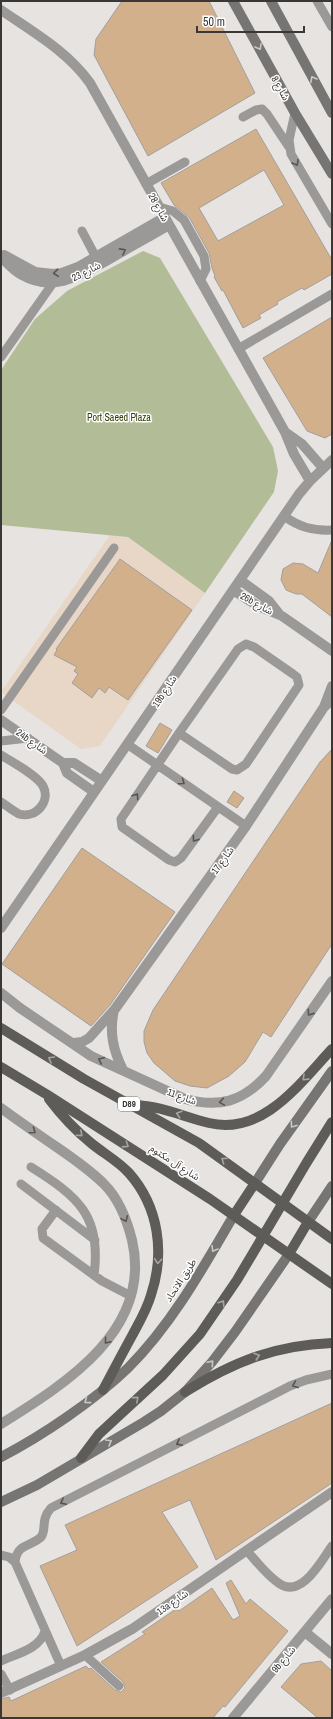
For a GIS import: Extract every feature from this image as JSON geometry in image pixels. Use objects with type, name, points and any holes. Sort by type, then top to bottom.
[{"type":"main road","name":"شارع 8","points":[[233,1],[295,113],[332,174]]},
{"type":"main road","points":[[271,1],[332,113]]},
{"type":"main road","name":"D89","points":[[1,1028],[84,1079],[199,1143],[332,1238]]},
{"type":"main road","points":[[131,1105],[149,1106],[212,1124],[226,1125],[243,1122],[256,1118],[270,1111],[282,1101],[332,1049]]},
{"type":"main road","name":"شارع آل مكتوم","points":[[1,1067],[46,1094],[234,1215],[263,1237],[332,1284]]},
{"type":"main road","name":"طريق الاتحاد","points":[[1,1457],[65,1418],[103,1390],[128,1368],[183,1299],[234,1215],[280,1144],[332,1071]]},
{"type":"main road","points":[[46,1094],[74,1129],[128,1173],[142,1190],[152,1210],[157,1231],[159,1253],[157,1275],[151,1297],[103,1390]]},
{"type":"main road","points":[[80,1458],[99,1434],[163,1375],[200,1334],[220,1306],[263,1237],[282,1203],[332,1122]]},
{"type":"main road","points":[[185,1392],[224,1346],[289,1254],[332,1186]]},
{"type":"main road","points":[[1,1502],[37,1485],[80,1458],[144,1422],[185,1392],[227,1368],[258,1355],[285,1348],[332,1343]]},
{"type":"street","name":"شارع 28","points":[[1,10],[66,55],[83,73],[285,432],[294,454],[310,481]]},
{"type":"street","name":"شارع 23","points":[[1,258],[22,276],[38,281],[53,282],[73,279],[98,261],[167,221]]},
{"type":"street","name":"شارع 23","points":[[1,253],[35,272],[53,274],[98,261]]},
{"type":"street","name":"شارع 28","points":[[285,432],[302,444],[323,468]]},
{"type":"street","name":"19b شارع","points":[[1,928],[284,516],[310,481],[332,460]]},
{"type":"street","name":"26b شارع","points":[[240,580],[269,601],[282,616]]},
{"type":"street","name":"26b شارع","points":[[233,590],[258,606],[282,616],[332,651]]},
{"type":"street","name":"شارع 17","points":[[74,1044],[89,1038],[114,1009],[246,826],[328,704],[332,686]]},
{"type":"street","name":"24b شارع","points":[[1,720],[63,763],[67,773],[94,792]]},
{"type":"street","name":"24b شارع","points":[[63,763],[74,763],[102,781]]},
{"type":"street","name":"شارع 11","points":[[1,993],[20,1008],[92,1056],[185,1099],[199,1103],[215,1104],[243,1096],[256,1087],[266,1076],[332,981]]},
{"type":"street","points":[[114,1009],[112,1020],[112,1042],[122,1070]]},
{"type":"street","points":[[1,1108],[87,1168],[105,1185],[119,1204],[129,1226],[134,1249],[136,1269],[131,1296],[122,1319],[110,1339],[75,1373],[38,1401],[1,1424]]},
{"type":"street","name":"13a شارع","points":[[5,1692],[85,1655],[132,1630],[332,1492]]},
{"type":"street","name":"9b شارع","points":[[233,1718],[332,1599]]},
{"type":"street","points":[[305,1632],[332,1654]]},
{"type":"lane","points":[[317,1],[332,27]]},
{"type":"lane","points":[[243,117],[256,110],[262,109],[267,114],[289,147],[294,161],[332,224]]},
{"type":"lane","points":[[289,147],[290,132],[295,113]]},
{"type":"lane","points":[[146,184],[185,162]]},
{"type":"lane","points":[[159,207],[173,211],[184,220],[204,256],[206,269],[200,281]]},
{"type":"lane","points":[[82,231],[98,261]]},
{"type":"lane","points":[[1,356],[53,282]]},
{"type":"lane","points":[[238,349],[332,294]]},
{"type":"lane","points":[[284,516],[305,528],[332,530]]},
{"type":"lane","points":[[1,710],[114,548]]},
{"type":"lane","points":[[179,733],[232,769],[242,768],[297,689],[297,677],[250,644],[242,645],[179,733],[121,819],[122,827],[169,860],[175,862],[181,858],[218,807]]},
{"type":"lane","points":[[1,741],[28,738]]},
{"type":"lane","points":[[127,744],[246,826]]},
{"type":"lane","points":[[1,755],[37,779],[45,792],[45,800],[41,807],[36,812],[28,815],[20,814],[1,802]]},
{"type":"lane","points":[[31,1167],[71,1194],[88,1218],[95,1240],[96,1258],[94,1275]]},
{"type":"lane","points":[[21,1184],[95,1240]]},
{"type":"lane","points":[[56,1210],[42,1229],[43,1238],[111,1287],[131,1296]]},
{"type":"lane","points":[[14,1562],[15,1556],[22,1548],[42,1535],[43,1519],[50,1508],[290,1386],[306,1380],[332,1374]]},
{"type":"lane","points":[[248,1551],[280,1585],[296,1587],[309,1578],[332,1546]]},
{"type":"lane","points":[[1,1555],[9,1557],[14,1562],[61,1666]]},
{"type":"lane","points":[[1,1660],[36,1645],[44,1636],[45,1631]]},
{"type":"lane","points":[[85,1655],[119,1686]]},
{"type":"lane","points":[[1,1674],[5,1692]]},
{"type":"shaded area","points":[[110,535],[128,537],[205,593],[100,746],[81,749],[1,692]]},
{"type":"green space","name":"Port Saeed Plaza","points":[[143,251],[160,258],[273,447],[278,471],[274,492],[205,593],[128,537],[1,525],[1,370],[35,319],[67,291]]},
{"type":"building","points":[[122,1],[209,1],[255,93],[148,156],[94,55],[96,39]]},
{"type":"building","points":[[256,129],[332,260],[332,274],[304,290],[302,288],[277,302],[278,304],[259,315],[261,318],[243,328],[223,290],[222,291],[214,277],[209,253],[189,217],[174,205],[161,183]],"holes":[[[264,170],[284,205],[218,241],[199,208]]]},
{"type":"building","points":[[332,317],[332,434],[325,438],[307,431],[263,358]]},
{"type":"building","points":[[332,540],[332,617],[302,594],[296,594],[286,590],[281,580],[283,569],[293,563],[303,564],[318,573]]},
{"type":"building","points":[[120,559],[192,610],[128,700],[109,687],[105,693],[99,688],[92,698],[72,683],[78,674],[74,671],[77,667],[54,655],[57,650],[56,649]]},
{"type":"building","points":[[160,723],[172,730],[158,753],[146,746]]},
{"type":"building","points":[[332,749],[332,944],[271,1037],[263,1032],[245,1062],[229,1076],[207,1088],[190,1086],[175,1081],[154,1063],[147,1053],[144,1042],[144,1031],[153,1010],[320,762]]},
{"type":"building","points":[[234,791],[244,798],[237,808],[227,802]]},
{"type":"building","points":[[82,848],[175,912],[110,1005],[91,1026],[2,964]]},
{"type":"building","points":[[332,1403],[332,1483],[216,1560],[190,1500],[162,1512],[198,1567],[77,1646],[40,1566],[77,1550],[65,1525]]},
{"type":"building","points":[[231,1580],[246,1604],[250,1599],[288,1631],[225,1707],[223,1706],[213,1718],[1,1718],[1,1699],[9,1697],[11,1701],[86,1666],[89,1669],[91,1668],[115,1690],[121,1692],[125,1688],[123,1682],[101,1662],[145,1634],[142,1632],[176,1609],[179,1611],[212,1588],[233,1620],[240,1616],[226,1583]]},
{"type":"building","points":[[321,1661],[332,1671],[332,1718],[318,1718],[281,1687],[301,1664]]}]
